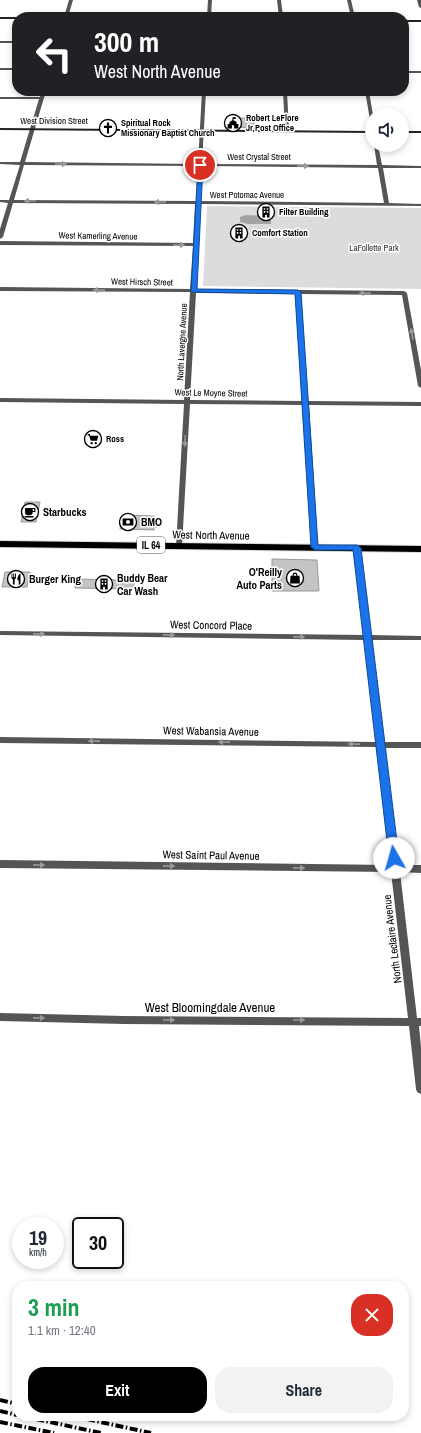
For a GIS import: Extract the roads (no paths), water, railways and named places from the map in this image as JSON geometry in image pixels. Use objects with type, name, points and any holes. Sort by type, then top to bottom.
[{"type":"main road","points":[[0,18],[12,18]]},
{"type":"main road","points":[[409,21],[421,21]]},
{"type":"main road","name":"West Division Street","points":[[0,129],[365,132]]},
{"type":"main road","points":[[409,132],[421,132]]},
{"type":"main road","name":"West North Avenue","points":[[0,544],[421,549]]},
{"type":"street","points":[[67,12],[71,0]]},
{"type":"street","points":[[209,12],[210,0]]},
{"type":"street","points":[[280,0],[280,12]]},
{"type":"street","points":[[350,0],[352,12]]},
{"type":"street","points":[[419,0],[421,7]]},
{"type":"street","points":[[0,42],[12,42]]},
{"type":"street","points":[[0,69],[12,69]]},
{"type":"street","points":[[409,72],[421,72]]},
{"type":"street","name":"North Lavergne Avenue","points":[[179,546],[204,96]]},
{"type":"street","points":[[285,96],[287,131]]},
{"type":"street","points":[[367,96],[370,108]]},
{"type":"street","points":[[0,98],[42,98],[0,236]]},
{"type":"street","points":[[377,152],[387,204]]},
{"type":"street","name":"West Crystal Street","points":[[0,163],[421,166]]},
{"type":"street","name":"West Potomac Avenue","points":[[0,201],[421,204]]},
{"type":"street","name":"West Kamerling Avenue","points":[[0,243],[196,245]]},
{"type":"street","name":"West Hirsch Street","points":[[0,289],[404,293],[421,386]]},
{"type":"street","points":[[298,292],[315,547]]},
{"type":"street","name":"West Le Moyne Street","points":[[0,400],[421,404]]},
{"type":"street","name":"North Leclaire Avenue","points":[[357,548],[395,869],[417,1022],[421,1089]]},
{"type":"street","name":"West Concord Place","points":[[0,633],[421,638]]},
{"type":"street","name":"West Wabansia Avenue","points":[[0,740],[421,745]]},
{"type":"street","name":"West Saint Paul Avenue","points":[[0,864],[421,870]]},
{"type":"street","name":"West Bloomingdale Avenue","points":[[0,1017],[124,1020],[417,1022]]},
{"type":"railway","points":[[0,1400],[12,1403]]},
{"type":"railway","points":[[0,1411],[12,1414]]},
{"type":"railway","points":[[45,1421],[101,1433]]},
{"type":"railway","points":[[96,1421],[151,1433]]},
{"type":"railway","points":[[0,1422],[54,1433]]},
{"type":"place","name":"Robert LeFlore Jr Post Office","points":[[233,123]]},
{"type":"place","name":"Spiritual Rock Missionary Baptist Church","points":[[108,128]]},
{"type":"place","name":"Filter Building","points":[[266,212]]},
{"type":"place","name":"Comfort Station","points":[[239,233]]},
{"type":"place","name":"Ross","points":[[93,439]]},
{"type":"place","name":"Starbucks","points":[[30,512]]},
{"type":"place","name":"BMO","points":[[128,522]]},
{"type":"place","name":"O'Reilly Auto Parts","points":[[295,578]]},
{"type":"place","name":"Burger King","points":[[16,579]]},
{"type":"place","name":"Buddy Bear Car Wash","points":[[104,584]]},
{"type":"park label","name":"LaFollette Park","points":[[374,248]]}]
